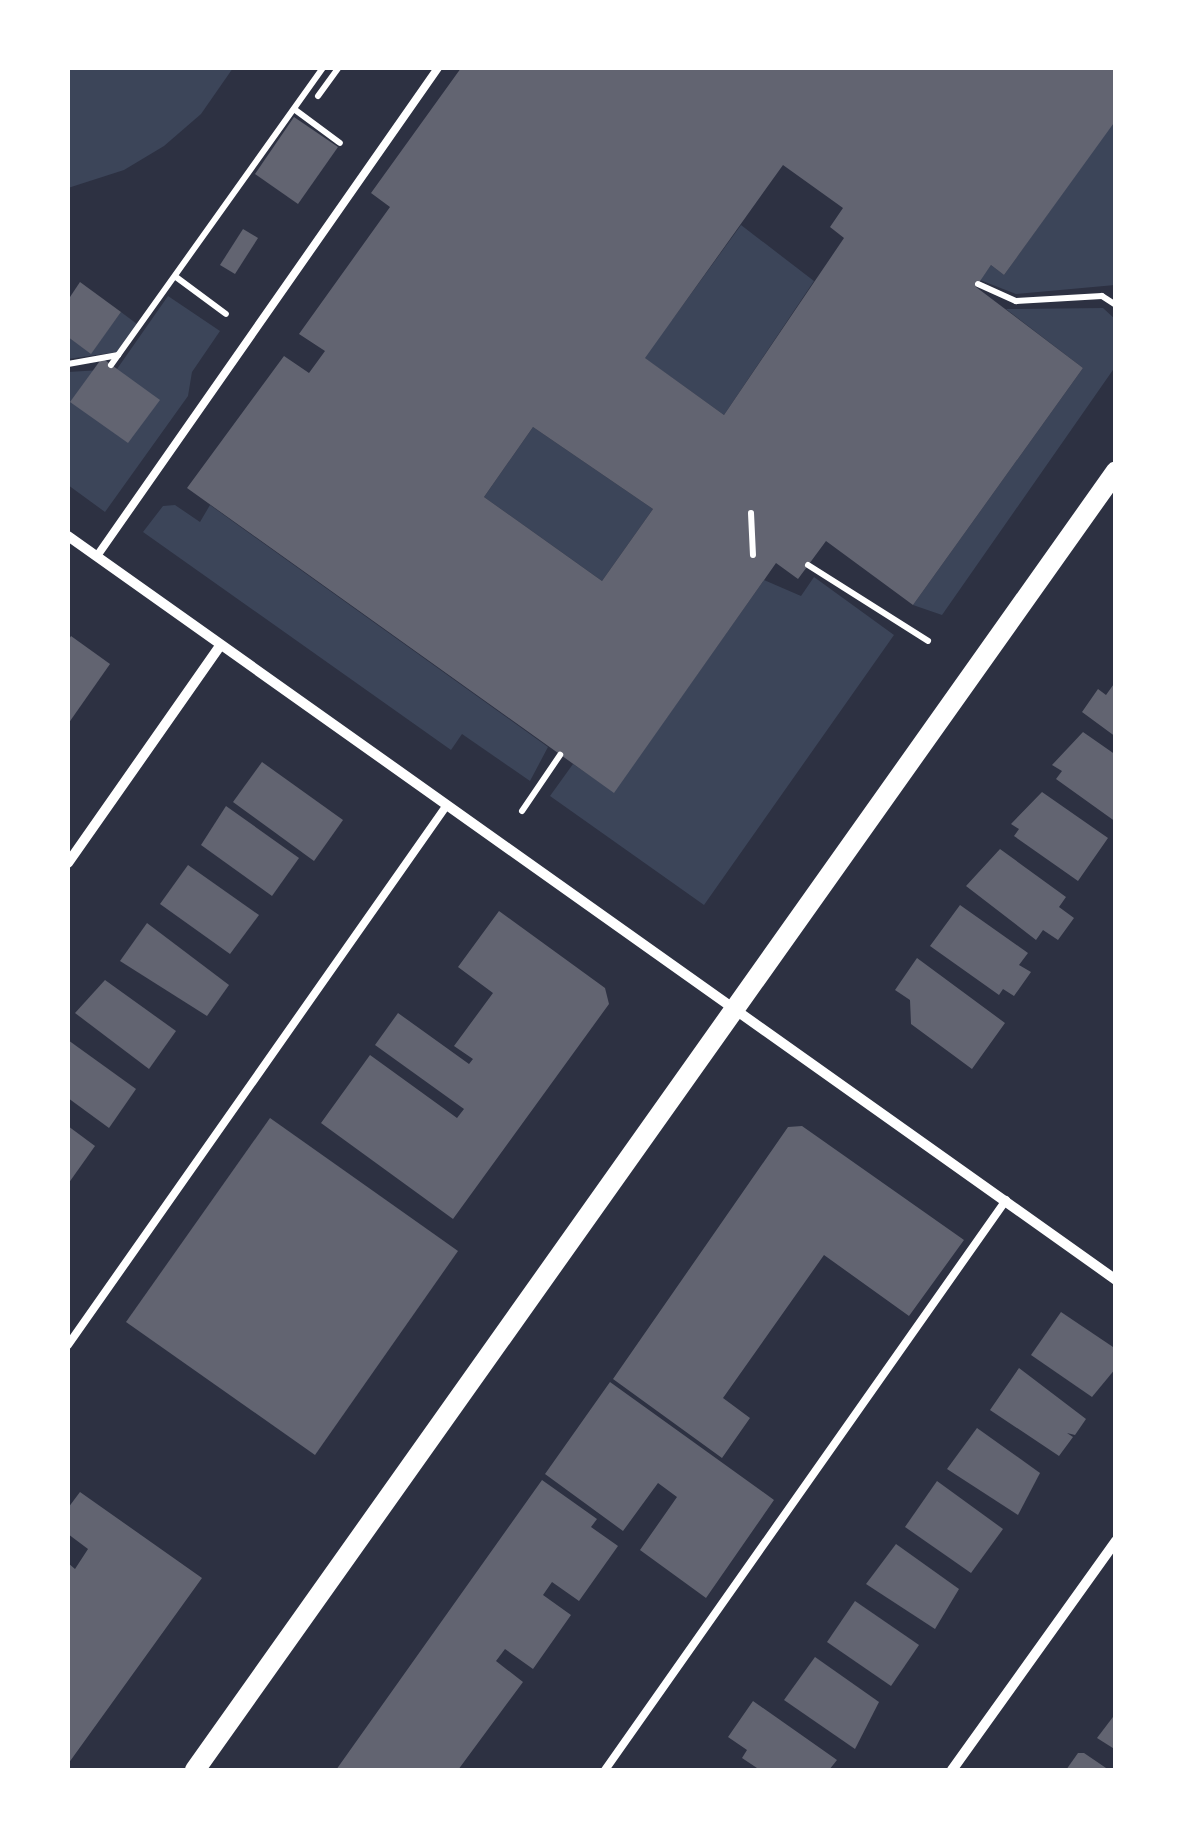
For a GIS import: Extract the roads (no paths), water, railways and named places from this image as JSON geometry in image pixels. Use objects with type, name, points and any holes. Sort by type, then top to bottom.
[{"type":"main road","points":[[195,1770],[1116,471]]},
{"type":"street","points":[[68,536],[1116,1280]]},
{"type":"street","points":[[68,863],[220,646]]},
{"type":"street","points":[[952,1770],[1116,1541]]},
{"type":"lane","points":[[98,556],[438,68]]},
{"type":"lane","points":[[68,1345],[447,806]]},
{"type":"lane","points":[[605,1770],[1006,1200]]}]
